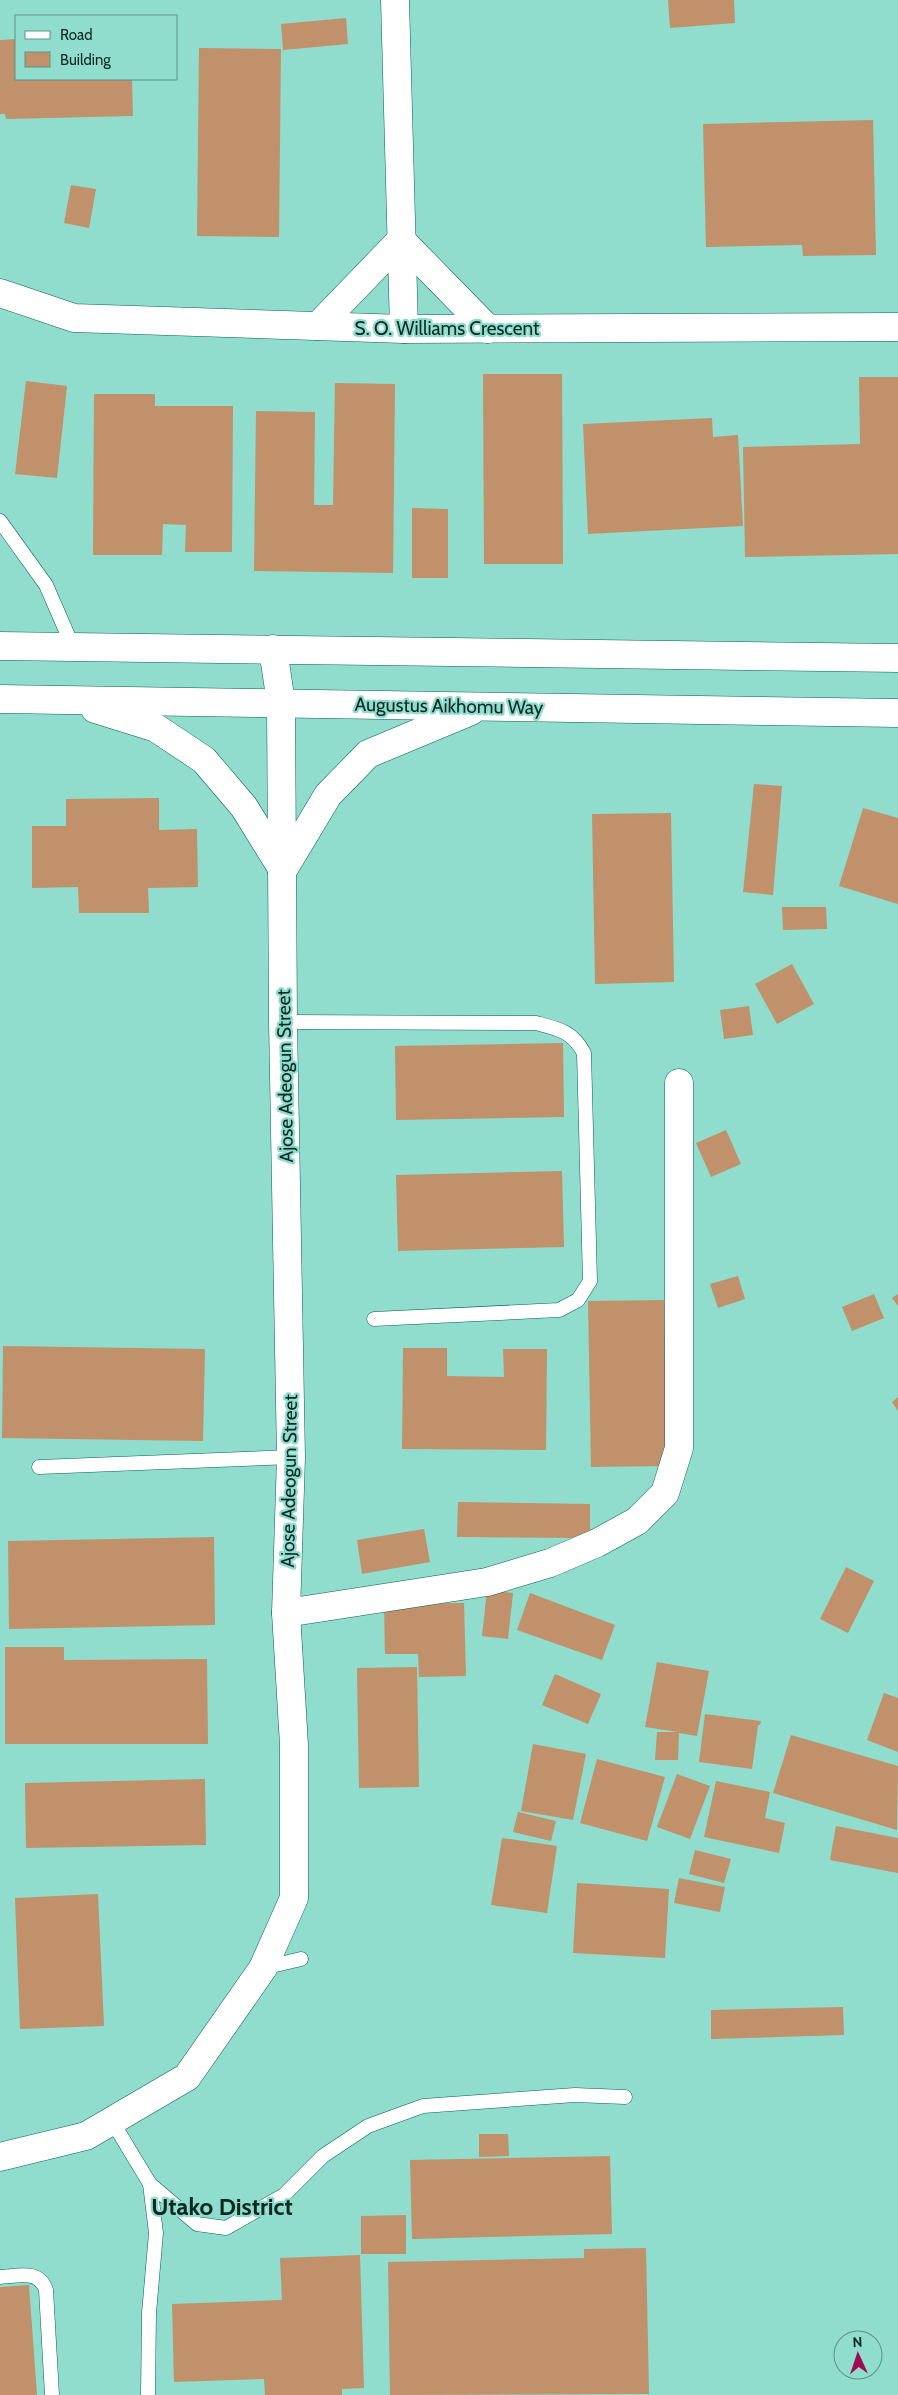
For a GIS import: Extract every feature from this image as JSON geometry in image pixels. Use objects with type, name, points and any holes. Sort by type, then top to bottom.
[{"type":"street","points":[[395,0],[404,329]]},
{"type":"street","points":[[318,326],[401,240]]},
{"type":"street","points":[[401,240],[488,329]]},
{"type":"street","name":"S. O. Williams Crescent","points":[[0,293],[74,318],[404,329],[898,327]]},
{"type":"street","points":[[0,646],[898,658]]},
{"type":"street","name":"Ajose Adeogun Street","points":[[0,2157],[86,2136],[187,2077],[263,1968],[294,1898],[294,1745],[286,1614],[291,1457],[283,1022],[281,703],[273,649]]},
{"type":"street","name":"Augustus Aikhomu Way","points":[[0,699],[898,713]]},
{"type":"street","points":[[64,700],[156,728],[204,760],[244,807],[283,870],[328,795],[368,754],[484,706]]},
{"type":"street","points":[[286,1614],[487,1582],[550,1563],[597,1543],[637,1521],[665,1494],[679,1448],[679,1083]]},
{"type":"lane","points":[[0,521],[46,585],[72,647]]},
{"type":"lane","points":[[283,1022],[536,1023],[559,1029],[576,1039],[584,1053],[590,1281],[578,1300],[559,1310],[374,1319]]},
{"type":"lane","points":[[39,1467],[291,1457]]},
{"type":"lane","points":[[263,1968],[301,1959]]},
{"type":"lane","points":[[112,2120],[150,2184],[197,2224],[226,2228],[284,2195],[323,2156],[368,2126],[423,2106],[575,2095],[624,2097]]},
{"type":"lane","points":[[148,2395],[149,2314],[156,2232],[150,2184]]},
{"type":"lane","points":[[0,2277],[33,2275],[43,2282],[46,2290],[52,2395]]},
{"type":"building","points":[[668,0],[734,0],[735,23],[670,28]]},
{"type":"building","points":[[346,18],[348,44],[283,50],[281,24]]},
{"type":"building","points":[[15,39],[15,80],[132,80],[133,116],[6,119],[5,114],[0,114],[0,40]]},
{"type":"building","points":[[199,48],[281,49],[279,237],[197,236]]},
{"type":"building","points":[[873,120],[876,255],[803,256],[802,245],[706,247],[703,124]]},
{"type":"building","points":[[71,185],[96,189],[89,228],[64,223]]},
{"type":"building","points":[[483,374],[562,374],[563,564],[484,564]]},
{"type":"building","points":[[859,377],[898,377],[898,554],[745,557],[743,447],[860,444]]},
{"type":"building","points":[[26,381],[67,386],[57,478],[15,474]]},
{"type":"building","points":[[335,383],[395,384],[393,573],[254,571],[256,411],[315,412],[314,505],[333,505]]},
{"type":"building","points":[[94,394],[155,394],[155,406],[233,406],[232,552],[185,552],[186,525],[163,524],[162,555],[93,555]]},
{"type":"building","points":[[712,418],[713,437],[738,435],[743,526],[588,534],[583,424]]},
{"type":"building","points":[[412,508],[448,509],[448,578],[412,578]]},
{"type":"building","points":[[754,784],[782,786],[773,895],[743,892]]},
{"type":"building","points":[[159,798],[159,830],[197,829],[198,887],[148,888],[149,913],[79,913],[78,887],[32,888],[32,826],[66,826],[66,799]]},
{"type":"building","points":[[863,808],[898,818],[898,904],[839,886]]},
{"type":"building","points":[[671,813],[674,982],[595,984],[592,814]]},
{"type":"building","points":[[782,907],[826,907],[827,929],[783,930]]},
{"type":"building","points":[[792,964],[814,1004],[777,1024],[755,984]]},
{"type":"building","points":[[749,1006],[753,1035],[724,1039],[720,1010]]},
{"type":"building","points":[[563,1043],[564,1117],[396,1120],[395,1046]]},
{"type":"building","points":[[726,1130],[741,1164],[711,1177],[696,1143]]},
{"type":"building","points":[[562,1171],[564,1247],[398,1251],[396,1175]]},
{"type":"building","points":[[738,1276],[745,1299],[718,1308],[710,1284]]},
{"type":"building","points":[[874,1294],[884,1318],[852,1331],[842,1307]]},
{"type":"building","points":[[898,1294],[898,1306],[892,1298]]},
{"type":"building","points":[[664,1300],[667,1466],[591,1467],[588,1301]]},
{"type":"building","points":[[3,1346],[205,1349],[203,1441],[2,1438]]},
{"type":"building","points":[[403,1348],[447,1348],[447,1376],[504,1377],[503,1349],[547,1349],[546,1450],[402,1449]]},
{"type":"building","points":[[898,1397],[898,1411],[892,1402]]},
{"type":"building","points":[[458,1502],[590,1504],[590,1538],[457,1537]]},
{"type":"building","points":[[424,1529],[430,1562],[362,1574],[357,1540]]},
{"type":"building","points":[[214,1537],[215,1625],[9,1629],[8,1541]]},
{"type":"building","points":[[846,1567],[874,1581],[848,1633],[820,1619]]},
{"type":"building","points":[[487,1590],[513,1593],[508,1639],[482,1636]]},
{"type":"building","points":[[530,1593],[615,1625],[602,1660],[517,1630]]},
{"type":"building","points":[[464,1603],[466,1676],[419,1677],[418,1654],[385,1654],[384,1604]]},
{"type":"building","points":[[5,1647],[64,1647],[64,1660],[207,1659],[208,1744],[5,1744]]},
{"type":"building","points":[[657,1662],[709,1671],[697,1736],[679,1733],[678,1760],[655,1760],[657,1732],[678,1732],[645,1727]]},
{"type":"building","points":[[417,1667],[419,1787],[359,1788],[357,1668]]},
{"type":"building","points":[[555,1674],[601,1694],[588,1724],[542,1705]]},
{"type":"building","points":[[884,1693],[898,1698],[898,1752],[867,1740]]},
{"type":"building","points":[[705,1714],[761,1721],[760,1725],[758,1725],[752,1769],[699,1762]]},
{"type":"building","points":[[791,1735],[898,1766],[897,1830],[773,1793]]},
{"type":"building","points":[[533,1744],[586,1754],[573,1820],[521,1811]]},
{"type":"building","points":[[597,1759],[665,1777],[647,1841],[580,1823]]},
{"type":"building","points":[[677,1774],[710,1786],[690,1839],[657,1827]]},
{"type":"building","points":[[205,1779],[206,1845],[26,1848],[25,1783]]},
{"type":"building","points":[[716,1781],[770,1792],[765,1818],[785,1823],[779,1853],[704,1837]]},
{"type":"building","points":[[518,1812],[556,1821],[551,1841],[513,1832]]},
{"type":"building","points":[[836,1826],[898,1838],[898,1873],[830,1860]]},
{"type":"building","points":[[502,1838],[557,1846],[547,1913],[491,1905]]},
{"type":"building","points":[[695,1850],[731,1859],[724,1883],[689,1874]]},
{"type":"building","points":[[679,1878],[725,1887],[720,1912],[674,1903]]},
{"type":"building","points":[[577,1883],[669,1889],[665,1958],[573,1953]]},
{"type":"building","points":[[98,1894],[104,2026],[20,2029],[15,1898]]},
{"type":"building","points":[[843,2007],[844,2035],[711,2039],[711,2010]]},
{"type":"building","points":[[479,2134],[508,2134],[509,2156],[479,2157]]},
{"type":"building","points":[[610,2156],[612,2234],[412,2239],[410,2160]]},
{"type":"building","points":[[406,2215],[406,2254],[361,2254],[361,2216]]},
{"type":"building","points":[[646,2248],[649,2394],[390,2395],[388,2262],[584,2258],[584,2249]]},
{"type":"building","points":[[360,2255],[364,2388],[342,2389],[342,2395],[265,2395],[264,2379],[174,2382],[172,2304],[282,2300],[280,2258]]},
{"type":"building","points":[[29,2285],[37,2395],[0,2395],[0,2287]]},
{"type":"district","name":"Utako District","points":[[222,2206]]}]
